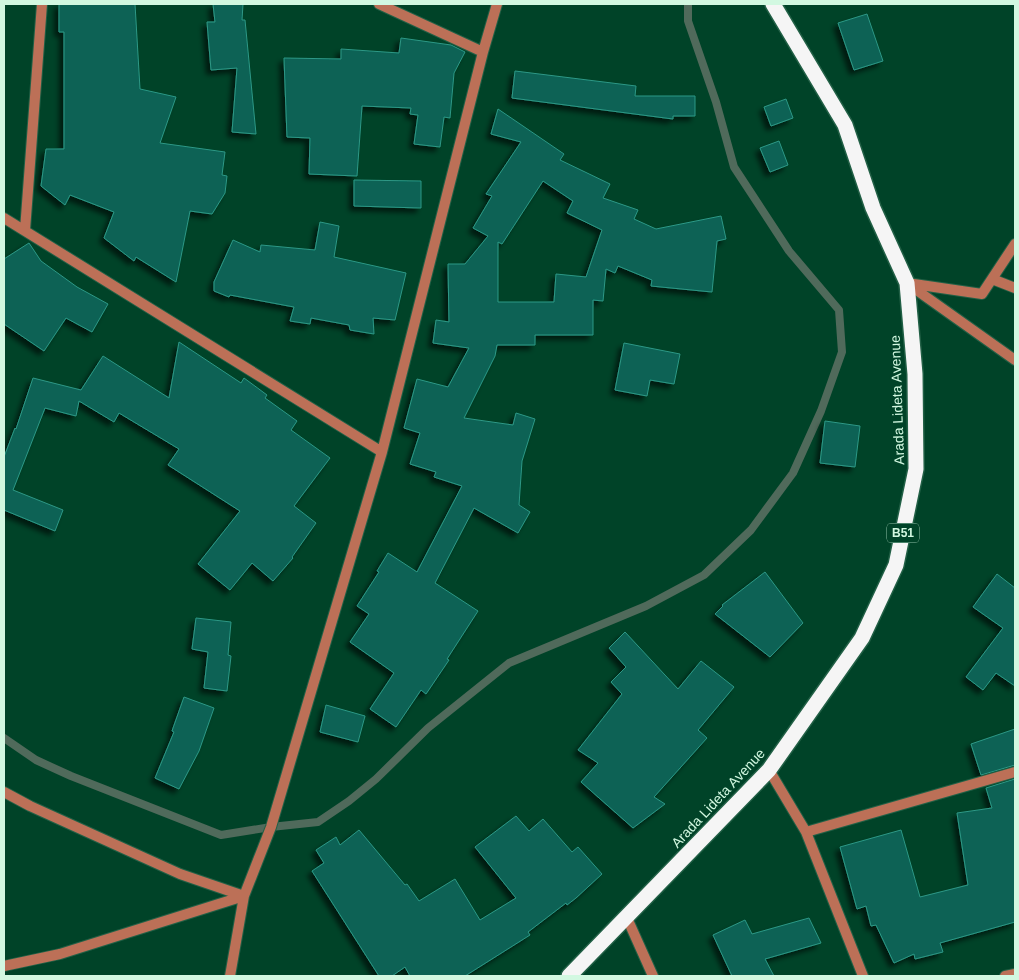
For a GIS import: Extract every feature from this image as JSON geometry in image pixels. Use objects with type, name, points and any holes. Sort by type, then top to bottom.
[{"type":"highway","name":"Arada Lideta Avenue","points":[[569,976],[769,770],[862,638],[896,565],[916,469],[915,374],[907,283],[874,208],[845,125],[773,4]]},
{"type":"street","points":[[26,230],[42,4]]},
{"type":"street","points":[[379,4],[483,52]]},
{"type":"street","points":[[230,976],[244,896],[271,827],[382,452],[483,52],[497,4]]},
{"type":"street","points":[[4,218],[382,452]]},
{"type":"street","points":[[907,283],[982,294],[1015,244]]},
{"type":"street","points":[[992,278],[1015,288]]},
{"type":"street","points":[[907,283],[1015,360]]},
{"type":"street","points":[[769,770],[806,832],[863,976]]},
{"type":"street","points":[[806,832],[1015,772]]},
{"type":"street","points":[[4,792],[30,806],[180,874],[244,896]]},
{"type":"street","points":[[4,966],[60,954],[244,896]]},
{"type":"street","points":[[627,918],[652,976]]},
{"type":"street","points":[[1006,976],[1015,974]]},
{"type":"building","points":[[59,4],[135,4],[140,89],[176,97],[160,143],[225,152],[222,175],[227,176],[225,193],[212,214],[190,211],[176,282],[136,257],[134,261],[104,238],[114,212],[70,195],[65,205],[41,186],[46,149],[64,149],[64,32],[59,32]]},
{"type":"building","points":[[213,4],[243,4],[242,20],[245,20],[256,134],[232,132],[237,68],[211,70],[207,22],[215,22]]},
{"type":"building","points":[[867,14],[883,61],[854,70],[838,23]]},
{"type":"building","points":[[401,38],[451,45],[465,52],[454,73],[450,118],[444,117],[440,147],[414,144],[418,115],[410,114],[411,108],[362,106],[357,176],[309,174],[310,138],[287,137],[284,58],[341,59],[341,49],[399,53]]},
{"type":"building","points":[[515,71],[636,86],[635,96],[695,96],[695,116],[673,116],[673,119],[512,98]]},
{"type":"building","points":[[786,99],[793,118],[771,126],[764,107]]},
{"type":"building","points":[[498,109],[564,154],[560,160],[610,184],[603,198],[638,210],[634,219],[656,229],[721,216],[726,239],[717,241],[712,292],[651,286],[652,280],[618,266],[615,273],[606,269],[603,301],[593,300],[593,335],[535,335],[535,345],[497,345],[495,356],[464,418],[513,425],[516,413],[535,419],[522,461],[519,505],[530,512],[518,533],[474,508],[435,583],[478,611],[426,694],[421,690],[396,727],[370,709],[394,673],[350,642],[369,614],[357,606],[379,572],[377,571],[388,553],[417,572],[462,486],[434,477],[436,472],[410,464],[420,433],[404,428],[417,379],[448,387],[469,348],[433,343],[436,320],[449,322],[448,264],[465,264],[488,236],[473,228],[492,196],[486,194],[521,142],[491,134]],"holes":[[[543,181],[573,201],[567,213],[602,230],[586,277],[556,274],[554,302],[498,302],[498,242],[502,244]]]},
{"type":"building","points":[[779,141],[788,165],[770,172],[760,148]]},
{"type":"building","points":[[354,180],[421,181],[421,208],[354,206]]},
{"type":"building","points":[[320,222],[339,226],[334,257],[406,273],[395,320],[373,318],[374,334],[350,330],[349,325],[311,318],[310,324],[290,321],[294,307],[230,295],[229,297],[214,291],[214,282],[233,240],[260,252],[261,245],[315,250]]},
{"type":"building","points":[[29,243],[41,261],[77,287],[108,304],[92,332],[66,318],[44,351],[4,324],[4,259]]},
{"type":"building","points":[[179,342],[241,383],[244,378],[267,395],[265,398],[297,421],[291,430],[330,458],[294,506],[316,523],[293,558],[273,581],[252,563],[230,590],[198,564],[240,511],[168,465],[179,449],[119,413],[114,422],[79,401],[76,416],[45,408],[13,490],[63,510],[55,531],[4,510],[4,457],[16,429],[33,378],[81,390],[103,356],[169,398]]},
{"type":"building","points":[[624,343],[680,354],[674,384],[650,380],[647,396],[615,390]]},
{"type":"building","points":[[825,421],[860,426],[855,467],[820,463]]},
{"type":"building","points":[[765,572],[803,623],[770,657],[715,614],[722,605]]},
{"type":"building","points":[[997,574],[1015,588],[1015,686],[996,673],[983,690],[966,677],[1003,628],[973,607]]},
{"type":"building","points":[[196,618],[231,622],[228,655],[231,656],[227,691],[204,688],[208,652],[192,649]]},
{"type":"building","points":[[625,632],[678,689],[701,661],[734,687],[698,730],[707,738],[654,797],[665,804],[633,828],[581,782],[598,763],[578,750],[622,694],[611,682],[626,667],[609,648]]},
{"type":"building","points":[[184,697],[214,708],[199,751],[179,789],[155,778],[174,732],[172,731]]},
{"type":"building","points":[[326,705],[365,716],[358,742],[320,732]]},
{"type":"building","points":[[1015,729],[1015,765],[981,775],[971,744]]},
{"type":"building","points":[[1015,779],[1015,922],[940,943],[943,952],[915,959],[914,954],[894,963],[876,925],[871,926],[866,906],[857,909],[840,847],[901,830],[920,897],[968,885],[957,813],[992,808],[986,788]]},
{"type":"building","points":[[516,816],[529,831],[543,819],[572,852],[578,847],[602,874],[576,898],[567,905],[566,903],[528,932],[530,935],[465,976],[410,976],[405,967],[392,976],[379,976],[312,871],[324,863],[316,850],[336,837],[340,845],[359,830],[405,885],[407,884],[419,901],[455,879],[480,920],[516,898],[475,847]]},
{"type":"building","points":[[809,918],[821,943],[765,959],[774,976],[732,976],[713,935],[745,920],[752,934]]},
{"type":"waterway","points":[[4,738],[36,760],[71,776],[221,835],[318,822],[349,801],[376,779],[428,728],[509,663],[646,606],[704,575],[751,530],[793,473],[821,411],[842,352],[839,310],[789,251],[734,167],[716,102],[688,21],[688,4]]}]
